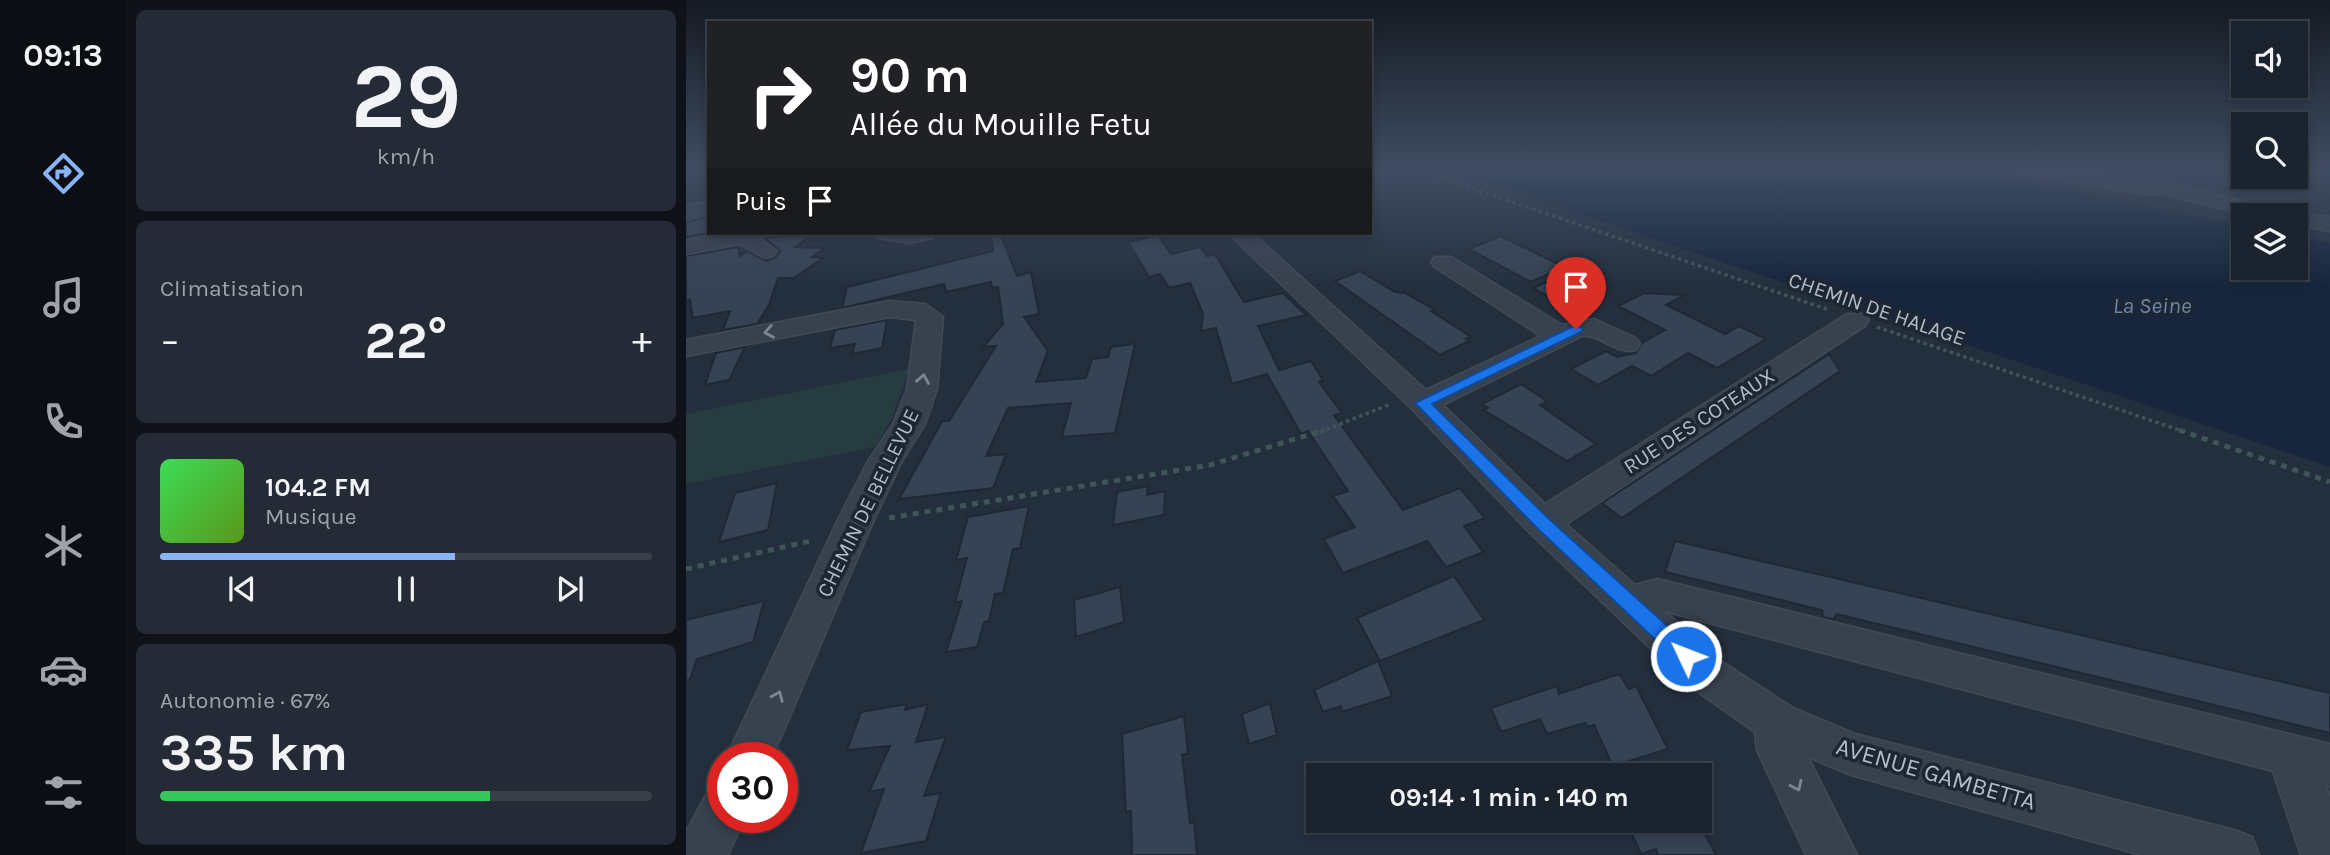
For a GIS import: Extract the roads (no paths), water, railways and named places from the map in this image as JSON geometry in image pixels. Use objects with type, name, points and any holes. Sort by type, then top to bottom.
[{"type":"street","points":[[686,213],[706,208]]},
{"type":"street","points":[[2308,220],[2330,224]]},
{"type":"street","name":"AVENUE GAMBETTA","points":[[1240,235],[1418,399],[1542,523],[1706,674],[1777,722],[1851,754],[2234,855]]},
{"type":"street","points":[[686,247],[743,236],[765,251]]},
{"type":"street","points":[[1443,262],[1560,336]]},
{"type":"street","name":"CHEMIN DE BELLEVUE","points":[[686,348],[890,309],[910,308],[923,311],[930,317],[922,389],[909,424],[885,461],[852,528],[756,742]]},
{"type":"street","name":"RUE DES COTEAUX","points":[[1542,523],[1856,320]]},
{"type":"street","points":[[1418,399],[1576,329],[1594,327],[1626,344]]},
{"type":"street","points":[[1628,602],[1657,594],[2310,760],[2326,855]]},
{"type":"street","points":[[1777,722],[1780,750],[1832,855]]},
{"type":"street","points":[[701,855],[712,833]]},
{"type":"water","name":"La Seine","points":[[1561,208],[2156,208],[2231,224],[2231,280],[2308,280],[2308,238],[2330,243],[2330,467]]}]
